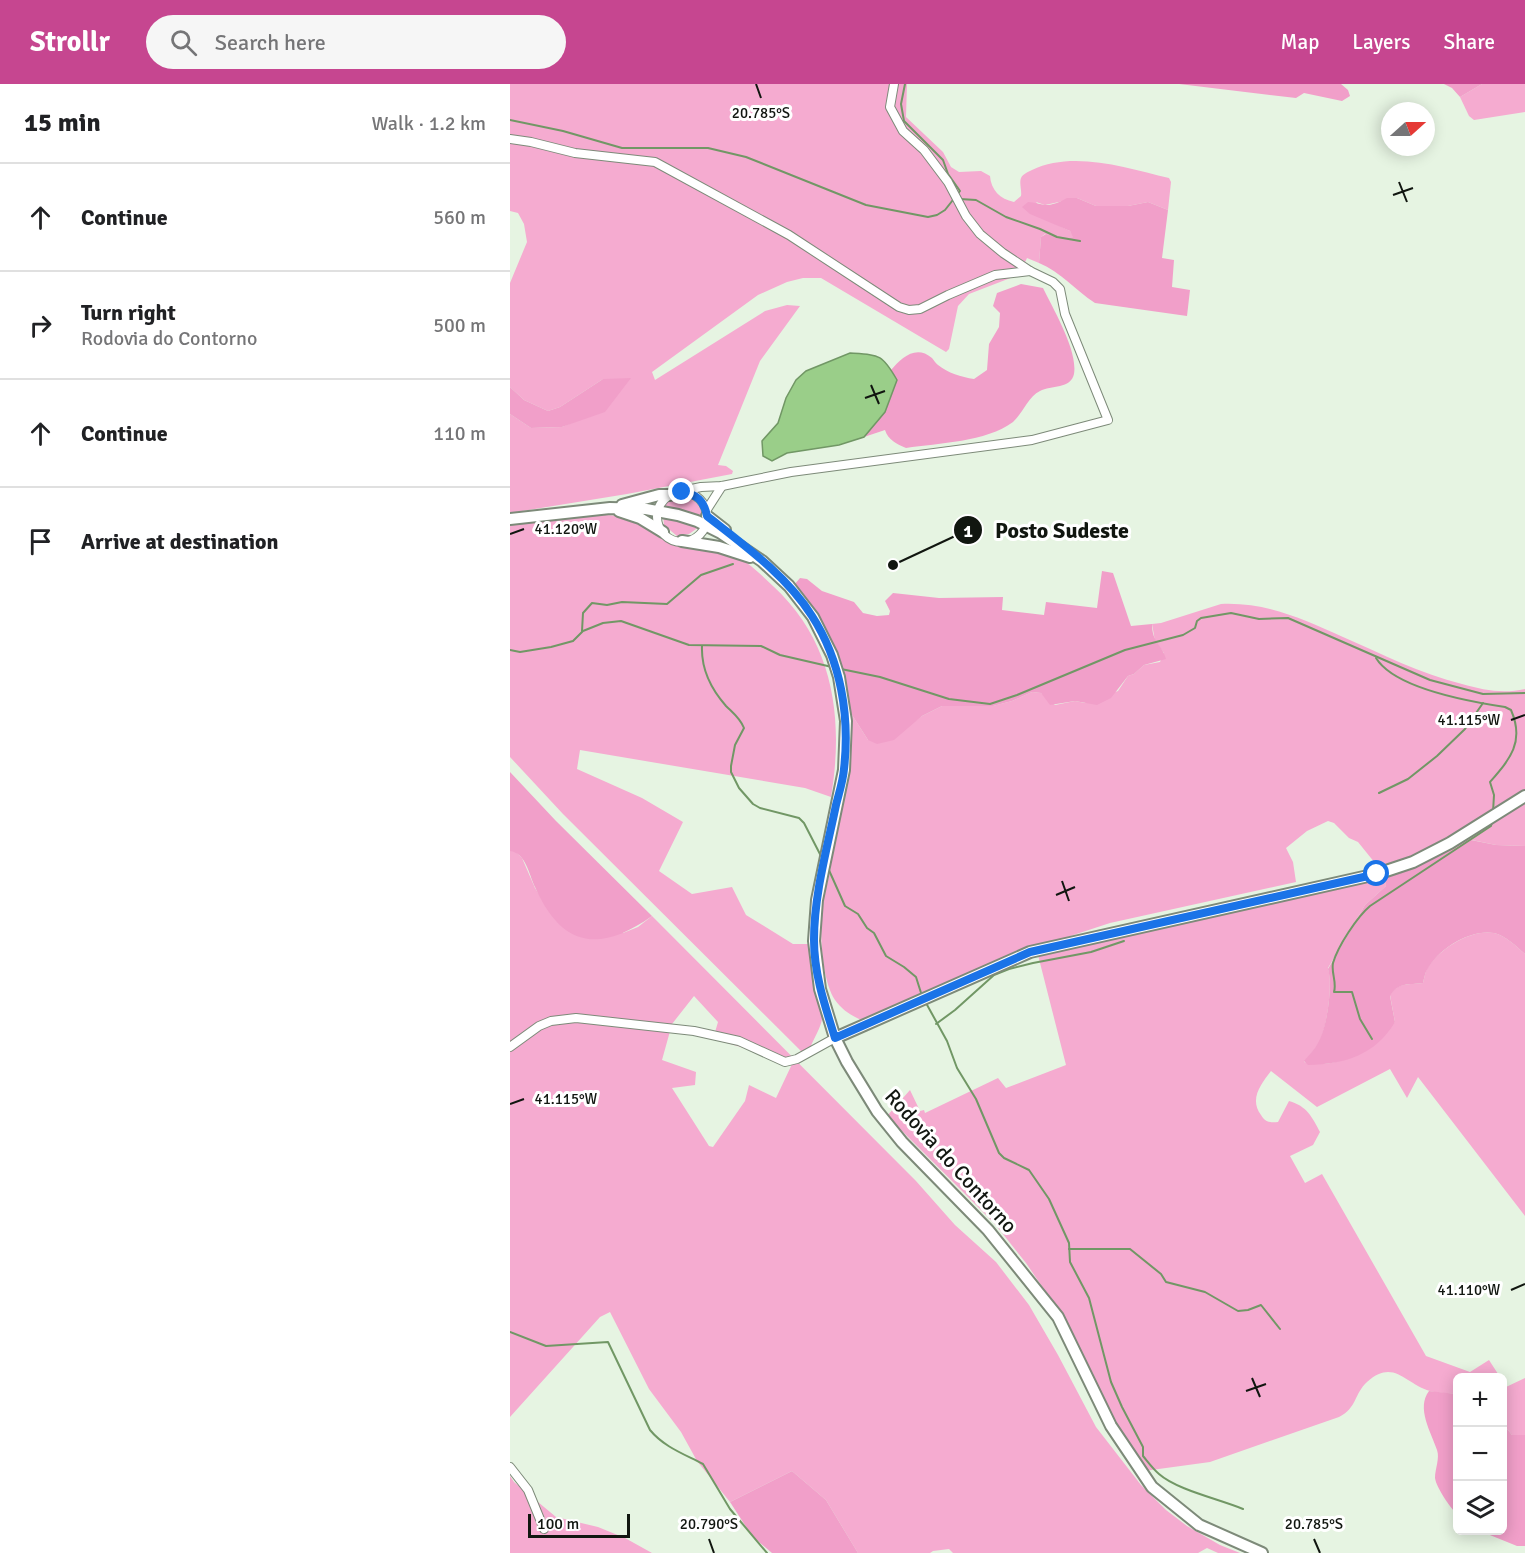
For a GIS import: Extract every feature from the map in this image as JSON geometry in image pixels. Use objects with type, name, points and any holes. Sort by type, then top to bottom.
[{"type":"main road","points":[[610,508],[659,495],[670,495]]},
{"type":"main road","name":"Rodovia do Contorno","points":[[510,519],[610,508],[658,510],[678,515],[706,517],[762,561],[789,586],[813,617],[832,655],[839,677],[846,721],[844,770],[817,900],[814,941],[820,989],[835,1038],[877,1111],[902,1142],[988,1230],[1058,1317],[1111,1426],[1152,1487],[1199,1526],[1262,1553]]},
{"type":"main road","points":[[610,508],[640,518],[663,532]]},
{"type":"main road","points":[[682,542],[719,547],[762,561]]},
{"type":"main road","points":[[835,1038],[1030,952],[1377,874],[1413,862],[1450,843],[1525,796]]},
{"type":"street","points":[[722,486],[697,537],[682,542],[663,532],[657,519],[658,510],[660,504],[670,495],[790,472],[1032,440],[1108,420],[1065,314],[1060,289],[1053,282],[1030,271],[1003,253],[980,234],[966,216],[948,182],[924,150],[903,131],[890,107],[894,84]]},
{"type":"street","points":[[510,140],[531,142],[575,153],[655,162],[789,235],[899,307],[909,310],[920,309],[995,275],[1030,271]]},
{"type":"street","points":[[682,492],[696,496],[702,501],[706,517]]},
{"type":"street","points":[[510,1047],[539,1026],[552,1021],[576,1018],[694,1031],[739,1041],[785,1062],[797,1059],[835,1038]]},
{"type":"street","points":[[510,1467],[528,1490],[544,1529]]},
{"type":"shaded area","points":[[510,84],[907,84],[906,117],[943,152],[951,167],[959,172],[981,171],[990,176],[994,190],[1004,199],[1014,202],[1021,196],[1021,178],[1032,170],[1048,164],[1082,161],[1118,166],[1169,178],[1171,182],[1168,210],[1148,202],[1128,206],[1096,206],[1077,198],[1045,205],[1036,202],[1053,223],[1070,231],[1074,237],[1068,239],[1045,234],[1041,237],[1039,263],[1027,258],[1022,269],[1013,277],[969,294],[958,306],[949,349],[946,352],[821,278],[803,278],[787,282],[758,295],[652,372],[655,380],[765,311],[787,305],[800,306],[760,361],[718,465],[726,466],[733,471],[732,474],[510,513],[510,414],[531,428],[562,427],[581,419],[603,379],[560,407],[548,411],[524,400],[510,387],[510,283],[527,242],[524,224],[518,213],[510,211]]},
{"type":"shaded area","points":[[1179,84],[1341,84],[1348,90],[1350,96],[1342,101],[1304,93],[1296,98]]},
{"type":"shaded area","points":[[1444,84],[1482,84],[1460,97],[1452,88]]},
{"type":"shaded area","points":[[1482,84],[1525,84],[1525,112],[1474,120],[1469,116],[1460,97]]},
{"type":"shaded area","points":[[1067,198],[1077,198],[1096,206],[1128,206],[1148,202],[1168,210],[1162,258],[1174,260],[1172,287],[1190,290],[1187,316],[1095,303],[1054,271],[1039,263],[1041,237],[1046,234],[1068,239],[1073,237],[1070,231],[1030,214],[1022,207],[1028,202],[1050,205]]},
{"type":"shaded area","points":[[1021,284],[1043,288],[1058,318],[1069,342],[1074,364],[1074,374],[1069,382],[1040,391],[1032,397],[1013,422],[1002,429],[976,438],[906,448],[891,439],[885,430],[864,437],[885,412],[897,380],[891,370],[909,354],[920,352],[926,354],[946,370],[969,378],[974,379],[987,370],[989,344],[999,327],[1000,313],[993,306],[997,293]]},
{"type":"shaded area","points":[[850,353],[868,354],[879,358],[888,365],[897,380],[885,412],[864,437],[839,445],[787,453],[772,461],[763,456],[762,441],[778,423],[786,398],[796,380],[806,371]]},
{"type":"shaded area","points":[[631,378],[605,412],[562,427],[531,428],[510,414],[510,387],[524,400],[548,411],[560,407],[603,379]]},
{"type":"shaded area","points":[[675,496],[686,497],[694,501],[700,508],[702,518],[664,507]]},
{"type":"shaded area","points":[[605,515],[635,520],[670,543],[719,550],[742,560],[773,586],[794,608],[810,632],[822,657],[830,683],[836,739],[831,797],[805,788],[580,750],[577,769],[642,798],[683,822],[659,871],[692,894],[732,887],[746,915],[793,944],[811,944],[820,992],[822,1019],[808,1058],[563,814],[510,757],[510,524]]},
{"type":"shaded area","points":[[663,515],[699,527],[689,534],[677,536],[664,525]]},
{"type":"shaded area","points":[[1102,571],[1113,573],[1131,626],[1152,624],[1155,639],[1166,659],[1144,665],[1128,676],[1111,698],[1097,705],[1075,701],[1050,705],[1041,693],[1032,692],[993,706],[942,706],[922,716],[894,740],[877,744],[868,740],[847,707],[843,686],[794,585],[800,578],[807,579],[822,591],[854,602],[863,613],[877,616],[889,615],[890,611],[885,601],[893,593],[939,598],[1003,597],[1002,610],[1044,615],[1046,602],[1097,608]]},
{"type":"shaded area","points":[[1221,604],[1254,606],[1284,613],[1447,680],[1493,691],[1525,689],[1525,791],[1454,839],[1406,862],[1379,868],[1358,842],[1349,838],[1334,823],[1328,821],[1307,831],[1286,848],[1293,862],[1296,882],[1110,923],[1037,947],[864,1021],[841,1007],[830,991],[827,979],[822,952],[821,925],[823,902],[831,866],[835,804],[847,707],[868,740],[907,727],[942,706],[993,706],[1032,692],[1041,693],[1055,705],[1075,701],[1085,703],[1118,691],[1128,676],[1144,665],[1160,662],[1164,653],[1155,641],[1152,624]]},
{"type":"shaded area","points":[[510,772],[652,916],[616,936],[599,939],[584,938],[570,933],[557,922],[535,887],[523,860],[510,851]]},
{"type":"shaded area","points":[[1525,802],[1525,846],[1496,845],[1467,839]]},
{"type":"shaded area","points":[[1466,839],[1496,845],[1525,846],[1525,954],[1498,934],[1485,933],[1465,937],[1447,948],[1432,962],[1426,971],[1423,983],[1404,985],[1393,992],[1390,996],[1395,1022],[1369,1050],[1347,1060],[1308,1065],[1304,1061],[1318,1043],[1326,1017],[1330,985],[1328,969],[1365,905],[1386,886],[1384,875],[1424,863]]},
{"type":"shaded area","points":[[510,851],[515,851],[522,858],[535,888],[552,915],[623,933],[638,927],[652,916],[916,1181],[955,1225],[996,1262],[1029,1305],[1096,1427],[1141,1485],[1166,1510],[1187,1526],[1220,1545],[1240,1553],[1218,1553],[1207,1548],[1198,1553],[953,1553],[949,1549],[930,1553],[858,1553],[826,1500],[792,1471],[730,1502],[697,1461],[681,1432],[649,1389],[610,1312],[600,1317],[510,1417]],"holes":[[[694,996],[718,1022],[713,1039],[793,1062],[776,1098],[749,1085],[745,1101],[713,1147],[709,1146],[672,1088],[695,1085],[696,1072],[662,1060],[672,1024]]]},
{"type":"shaded area","points":[[1384,875],[1386,886],[1365,905],[1328,968],[1329,995],[1324,1027],[1319,1043],[1304,1062],[1318,1064],[1343,1060],[1354,1054],[1395,1022],[1390,995],[1393,991],[1404,985],[1423,983],[1426,971],[1439,954],[1465,937],[1485,933],[1498,934],[1525,954],[1525,1216],[1418,1077],[1407,1098],[1390,1069],[1317,1107],[1271,1071],[1256,1097],[1258,1109],[1266,1121],[1278,1122],[1289,1101],[1305,1109],[1311,1117],[1320,1132],[1313,1145],[1290,1156],[1305,1183],[1322,1174],[1426,1356],[1470,1372],[1489,1360],[1497,1373],[1453,1373],[1453,1394],[1430,1391],[1392,1372],[1385,1372],[1367,1382],[1349,1409],[1339,1417],[1210,1462],[1144,1471],[1129,1450],[1054,1304],[1026,1263],[995,1224],[887,1116],[910,1090],[920,1111],[924,1110],[925,1113],[998,1078],[1006,1088],[1066,1065],[1038,955]]},
{"type":"shaded area","points":[[1525,1378],[1525,1435],[1512,1435],[1507,1429],[1507,1387]]},
{"type":"shaded area","points":[[1429,1391],[1453,1394],[1453,1510],[1444,1498],[1435,1478],[1438,1453],[1424,1412],[1425,1398]]},
{"type":"shaded area","points":[[1507,1429],[1512,1435],[1525,1435],[1525,1546],[1517,1546],[1490,1535],[1507,1535]]},
{"type":"shaded area","points":[[792,1471],[826,1500],[858,1553],[772,1553],[752,1536],[730,1502]]},
{"type":"shaded area","points":[[510,1476],[514,1482],[556,1517],[598,1527],[625,1538],[652,1553],[510,1553]]},
{"type":"waterway","points":[[510,120],[563,131],[622,148],[708,148],[746,157],[866,205],[928,217],[945,210],[960,191],[948,174],[943,160],[904,121],[901,104],[905,84]]},
{"type":"waterway","points":[[960,199],[976,200],[1006,217],[1057,237],[1080,241]]},
{"type":"waterway","points":[[582,631],[583,613],[592,603],[667,604],[701,575],[733,564]]},
{"type":"waterway","points":[[841,669],[880,677],[949,699],[990,704],[1125,650],[1183,635],[1195,628],[1197,621],[1201,618],[1231,613],[1259,619],[1288,618],[1430,680],[1483,694],[1525,693]]},
{"type":"waterway","points":[[510,650],[520,652],[551,647],[573,641],[583,631],[603,623],[621,621],[689,645],[761,646],[780,655],[832,667]]},
{"type":"waterway","points":[[702,646],[703,663],[712,686],[744,728],[735,745],[731,766],[731,772],[739,788],[753,804],[760,808],[799,818],[804,823],[822,858]]},
{"type":"waterway","points":[[1376,658],[1386,669],[1416,686],[1511,710],[1515,721],[1516,741],[1504,766],[1490,782],[1494,795],[1493,812]]},
{"type":"waterway","points":[[1379,793],[1408,779],[1437,756],[1465,729],[1483,703]]},
{"type":"waterway","points":[[1372,1039],[1360,1019],[1352,992],[1334,992],[1333,963],[1343,940],[1370,906],[1491,826],[1492,821]]},
{"type":"waterway","points":[[828,868],[845,906],[858,914],[867,928],[874,933],[886,956],[916,977],[922,996]]},
{"type":"waterway","points":[[936,1024],[994,975],[1033,963],[1091,952],[1124,941]]},
{"type":"waterway","points":[[926,1003],[947,1041],[957,1068],[976,1099],[999,1153],[1004,1158],[1029,1170],[1049,1199],[1069,1243],[1070,1262],[1089,1298],[1111,1382],[1143,1447],[1143,1456],[1159,1474],[1176,1485],[1243,1509]]},
{"type":"waterway","points":[[1069,1249],[1130,1249],[1161,1274],[1166,1282],[1205,1292],[1238,1311],[1261,1305],[1280,1329]]},
{"type":"waterway","points":[[510,1332],[546,1346],[608,1342],[650,1430],[668,1446],[703,1464],[730,1509],[767,1553]]},
{"type":"place","name":"Posto Sudeste","points":[[893,565]]},
{"type":"route","points":[[682,492],[690,493],[702,501],[707,516],[789,586],[813,617],[832,655],[839,677],[846,721],[844,770],[817,900],[814,941],[820,989],[835,1038],[1030,952],[1377,874]]}]
